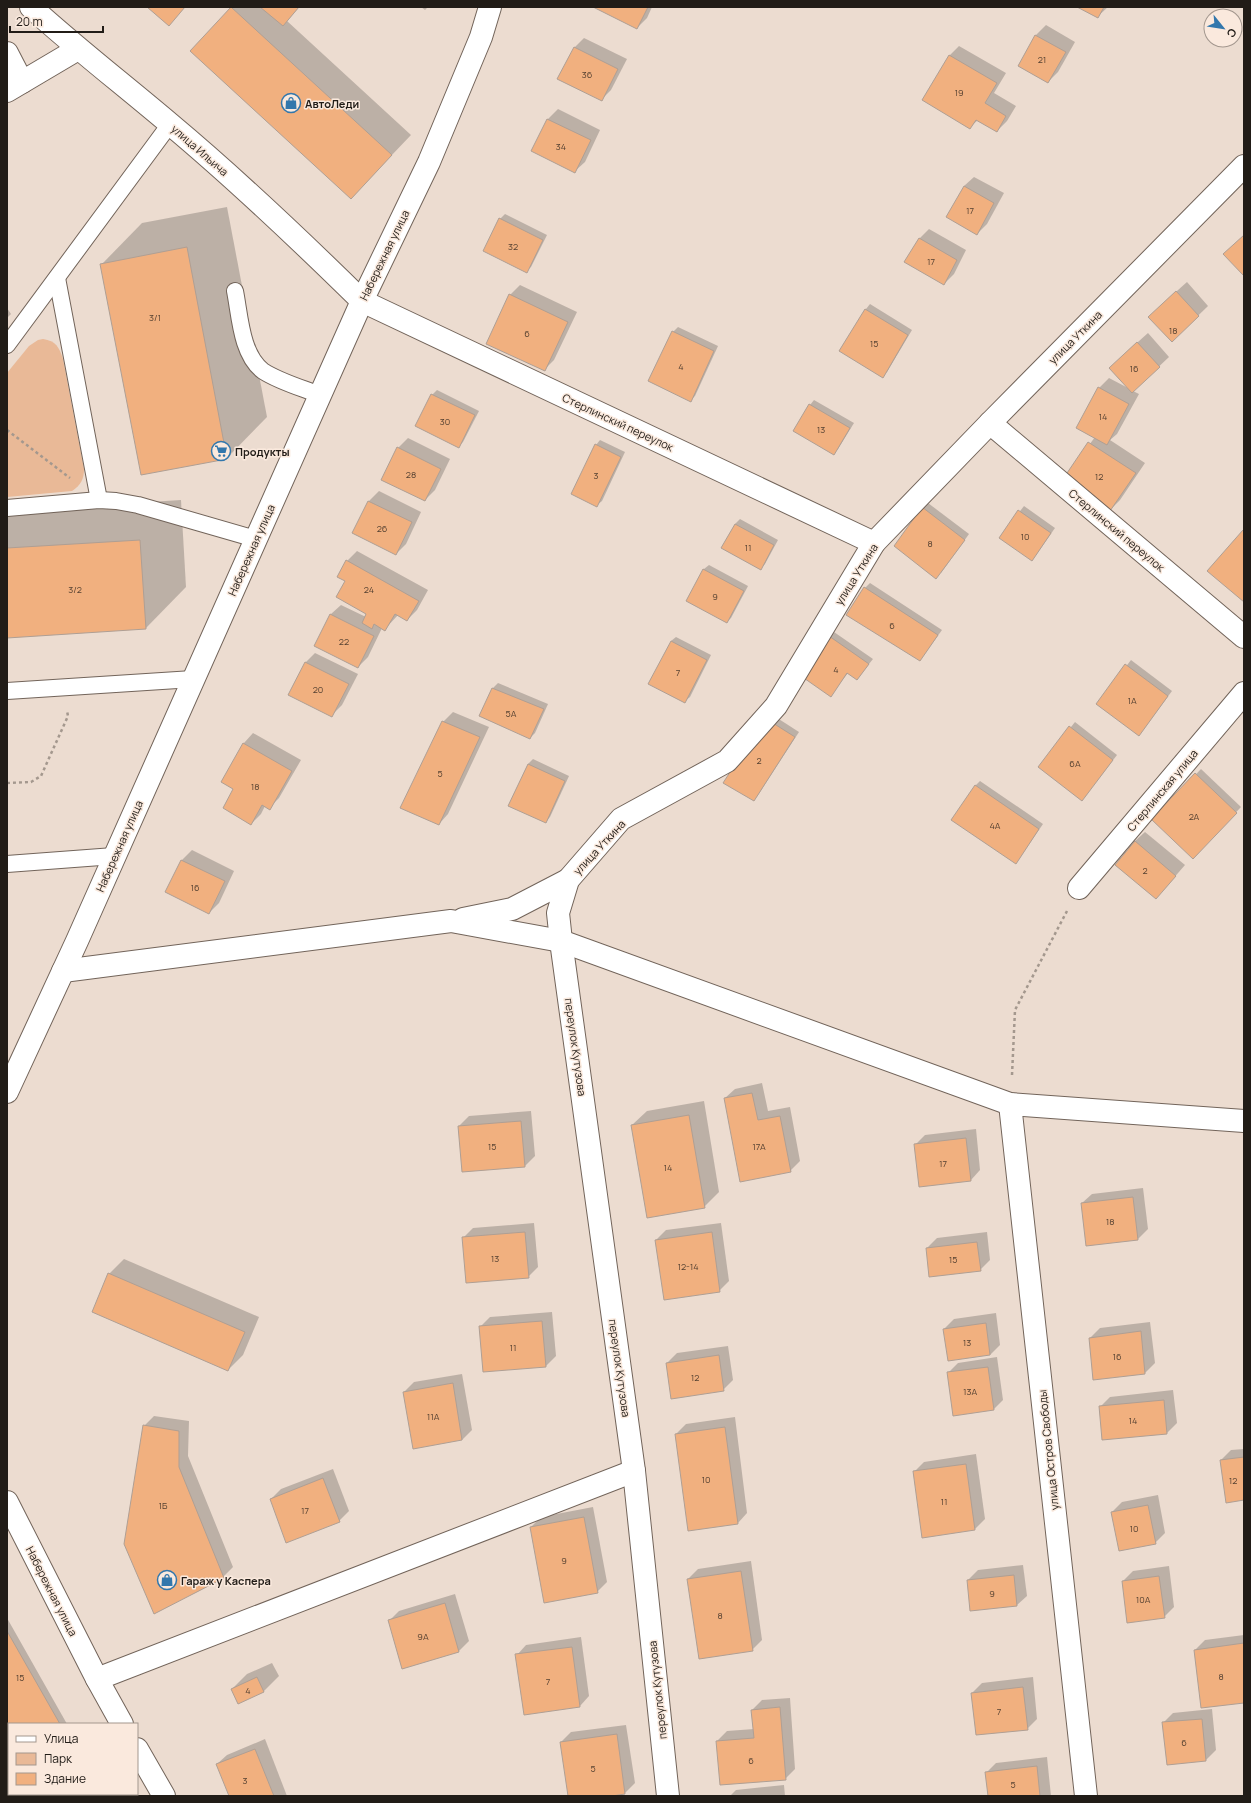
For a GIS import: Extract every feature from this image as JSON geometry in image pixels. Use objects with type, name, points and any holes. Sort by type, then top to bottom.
[{"type":"street","name":"улица Ильича","points":[[31,7],[78,50],[170,124],[240,185],[362,301]]},
{"type":"street","name":"Набережная улица","points":[[7,1092],[63,971],[362,301],[429,162],[481,37],[490,7]]},
{"type":"street","points":[[7,53],[15,86],[78,50]]},
{"type":"street","name":"улица Уткина","points":[[561,941],[558,913],[568,880],[622,820],[727,761],[776,706],[874,543],[990,423],[1244,166]]},
{"type":"street","name":"Стерлинский переулок","points":[[362,301],[874,543]]},
{"type":"street","name":"Стерлинский переулок","points":[[990,423],[1244,637]]},
{"type":"street","name":"Стерлинская улица","points":[[1080,888],[1244,693]]},
{"type":"street","points":[[63,971],[452,921],[512,909],[568,880]]},
{"type":"street","points":[[452,921],[561,941],[1010,1104],[1244,1121]]},
{"type":"street","name":"переулок Кутузова","points":[[561,941],[634,1471],[668,1796]]},
{"type":"street","name":"улица Остров Свободы","points":[[1010,1104],[1086,1796]]},
{"type":"street","points":[[97,1679],[634,1471]]},
{"type":"street","name":"Набережная улица","points":[[7,1502],[97,1679],[121,1723]]},
{"type":"street","points":[[138,1751],[164,1796]]},
{"type":"lane","points":[[7,345],[170,124]]},
{"type":"lane","points":[[57,278],[99,500]]},
{"type":"lane","points":[[235,291],[245,340],[252,358],[263,370],[272,376],[320,395]]},
{"type":"lane","points":[[7,508],[99,500],[116,501],[133,504],[256,539]]},
{"type":"lane","points":[[7,691],[193,679]]},
{"type":"lane","points":[[7,864],[114,856]]},
{"type":"path","points":[[7,430],[99,500]]},
{"type":"path","points":[[7,783],[31,782],[40,776],[68,716],[66,709]]},
{"type":"path","points":[[1010,1104],[1015,1010],[1080,888]]},
{"type":"green space","points":[[43,339],[51,341],[56,345],[63,359],[84,469],[83,476],[80,484],[72,491],[7,497],[7,373],[29,346],[38,340]]},
{"type":"building","points":[[147,7],[185,7],[169,26]]},
{"type":"building","name":"АвтоЛеди","points":[[231,7],[392,155],[351,199],[190,51]]},
{"type":"building","points":[[260,7],[299,7],[283,26]]},
{"type":"building","points":[[593,7],[648,7],[637,29]]},
{"type":"building","points":[[1077,7],[1104,7],[1098,18]]},
{"type":"building","points":[[1035,35],[1066,52],[1048,83],[1018,66]]},
{"type":"building","points":[[574,47],[618,69],[602,101],[557,79]]},
{"type":"building","points":[[949,55],[997,83],[985,103],[1006,116],[997,132],[976,120],[970,129],[922,100]]},
{"type":"building","points":[[547,119],[591,140],[575,173],[531,151]]},
{"type":"building","points":[[964,186],[994,203],[977,235],[946,217]]},
{"type":"building","points":[[499,218],[543,240],[527,273],[483,251]]},
{"type":"building","points":[[1244,235],[1244,276],[1223,254]]},
{"type":"building","points":[[919,238],[957,260],[944,285],[904,262]]},
{"type":"building","points":[[187,247],[227,459],[141,475],[100,264]]},
{"type":"building","points":[[1176,291],[1199,316],[1172,342],[1148,317]]},
{"type":"building","points":[[509,294],[568,322],[545,371],[486,344]]},
{"type":"building","points":[[865,309],[908,335],[883,378],[839,351]]},
{"type":"building","points":[[672,331],[714,351],[691,402],[648,381]]},
{"type":"building","points":[[1137,342],[1160,367],[1132,393],[1109,368]]},
{"type":"building","points":[[1098,387],[1129,404],[1107,445],[1076,428]]},
{"type":"building","points":[[431,394],[475,415],[459,448],[415,426]]},
{"type":"building","points":[[809,404],[850,428],[834,455],[793,431]]},
{"type":"building","points":[[1088,442],[1136,473],[1110,511],[1063,479]]},
{"type":"building","points":[[595,444],[621,457],[597,507],[571,494]]},
{"type":"building","points":[[397,447],[441,469],[425,501],[381,480]]},
{"type":"building","points":[[368,501],[412,522],[396,555],[352,533]]},
{"type":"building","points":[[922,507],[965,540],[936,579],[894,546]]},
{"type":"building","points":[[1018,510],[1051,533],[1032,561],[999,538]]},
{"type":"building","points":[[735,524],[774,545],[761,570],[721,548]]},
{"type":"building","points":[[1243,530],[1244,531],[1244,602],[1207,571]]},
{"type":"building","points":[[140,540],[146,629],[7,638],[7,548]]},
{"type":"building","points":[[346,560],[419,601],[407,621],[395,614],[385,631],[374,624],[372,629],[362,623],[366,614],[336,597],[345,581],[337,577]]},
{"type":"building","points":[[703,569],[744,591],[727,623],[686,601]]},
{"type":"building","points":[[864,587],[938,635],[920,661],[846,615]]},
{"type":"building","points":[[330,614],[374,636],[358,668],[314,646]]},
{"type":"building","points":[[829,636],[869,664],[857,680],[847,673],[831,697],[801,676]]},
{"type":"building","points":[[671,641],[707,660],[685,703],[648,684]]},
{"type":"building","points":[[305,662],[349,684],[332,717],[288,695]]},
{"type":"building","points":[[1125,664],[1168,696],[1139,736],[1096,704]]},
{"type":"building","points":[[492,688],[544,709],[530,739],[479,716]]},
{"type":"building","points":[[765,718],[795,737],[754,801],[723,783]]},
{"type":"building","points":[[442,721],[480,737],[439,825],[400,808]]},
{"type":"building","points":[[1069,726],[1113,760],[1082,801],[1038,767]]},
{"type":"building","points":[[243,743],[292,771],[270,810],[262,805],[251,825],[223,808],[233,789],[221,782]]},
{"type":"building","points":[[528,764],[565,781],[546,823],[508,806]]},
{"type":"building","points":[[1195,773],[1237,813],[1193,859],[1151,819]]},
{"type":"building","points":[[975,785],[1039,829],[1016,864],[951,820]]},
{"type":"building","points":[[1135,841],[1176,876],[1156,899],[1115,865]]},
{"type":"building","points":[[181,860],[225,881],[209,914],[165,892]]},
{"type":"building","points":[[752,1093],[758,1120],[780,1116],[791,1172],[740,1182],[724,1098]]},
{"type":"building","points":[[689,1115],[705,1208],[647,1218],[631,1125]]},
{"type":"building","points":[[521,1121],[525,1167],[462,1172],[458,1126]]},
{"type":"building","points":[[966,1138],[971,1181],[919,1187],[914,1144]]},
{"type":"building","points":[[1133,1197],[1138,1240],[1086,1246],[1081,1203]]},
{"type":"building","points":[[525,1232],[529,1278],[466,1283],[462,1237]]},
{"type":"building","points":[[712,1232],[720,1292],[664,1300],[655,1240]]},
{"type":"building","points":[[977,1242],[981,1271],[929,1277],[926,1248]]},
{"type":"building","points":[[108,1273],[245,1332],[228,1371],[92,1312]]},
{"type":"building","points":[[542,1321],[546,1367],[483,1372],[479,1326]]},
{"type":"building","points":[[986,1323],[990,1355],[948,1361],[943,1329]]},
{"type":"building","points":[[1141,1331],[1145,1374],[1093,1380],[1089,1338]]},
{"type":"building","points":[[719,1355],[724,1391],[671,1399],[666,1363]]},
{"type":"building","points":[[988,1367],[994,1410],[953,1416],[947,1372]]},
{"type":"building","points":[[453,1383],[462,1440],[413,1449],[403,1392]]},
{"type":"building","points":[[1164,1400],[1167,1434],[1102,1440],[1099,1406]]},
{"type":"building","points":[[143,1425],[179,1431],[179,1467],[224,1578],[154,1614],[124,1544]]},
{"type":"building","points":[[725,1427],[738,1524],[688,1531],[675,1434]]},
{"type":"building","points":[[1244,1457],[1244,1500],[1226,1503],[1220,1460]]},
{"type":"building","points":[[966,1464],[975,1530],[922,1538],[913,1471]]},
{"type":"building","points":[[323,1478],[340,1522],[286,1543],[270,1499]]},
{"type":"building","points":[[1148,1505],[1156,1544],[1119,1551],[1111,1512]]},
{"type":"building","points":[[584,1517],[598,1593],[544,1603],[530,1527]]},
{"type":"building","points":[[741,1571],[753,1651],[699,1659],[687,1579]]},
{"type":"building","points":[[1014,1575],[1017,1606],[970,1611],[967,1580]]},
{"type":"building","points":[[1159,1576],[1165,1618],[1127,1623],[1122,1581]]},
{"type":"building","points":[[445,1603],[459,1652],[402,1669],[388,1620]]},
{"type":"building","points":[[7,1631],[59,1723],[8,1723],[7,1783]]},
{"type":"building","points":[[1244,1643],[1244,1703],[1201,1708],[1194,1650]]},
{"type":"building","points":[[572,1647],[580,1707],[524,1715],[515,1654]]},
{"type":"building","points":[[257,1677],[264,1692],[238,1704],[231,1689]]},
{"type":"building","points":[[1023,1687],[1028,1730],[976,1735],[971,1693]]},
{"type":"building","points":[[780,1707],[786,1780],[720,1785],[716,1741],[754,1738],[751,1710]]},
{"type":"building","points":[[1202,1719],[1206,1761],[1167,1765],[1162,1722]]},
{"type":"building","points":[[617,1734],[625,1794],[612,1796],[568,1796],[560,1742]]},
{"type":"building","points":[[255,1749],[274,1796],[229,1796],[216,1764]]},
{"type":"building","points":[[1037,1766],[1040,1796],[988,1796],[985,1772]]},
{"type":"place","name":"АвтоЛеди","points":[[291,103]]},
{"type":"place","name":"Продукты","points":[[221,451]]},
{"type":"place","name":"Гараж у Каспера","points":[[167,1580]]}]
